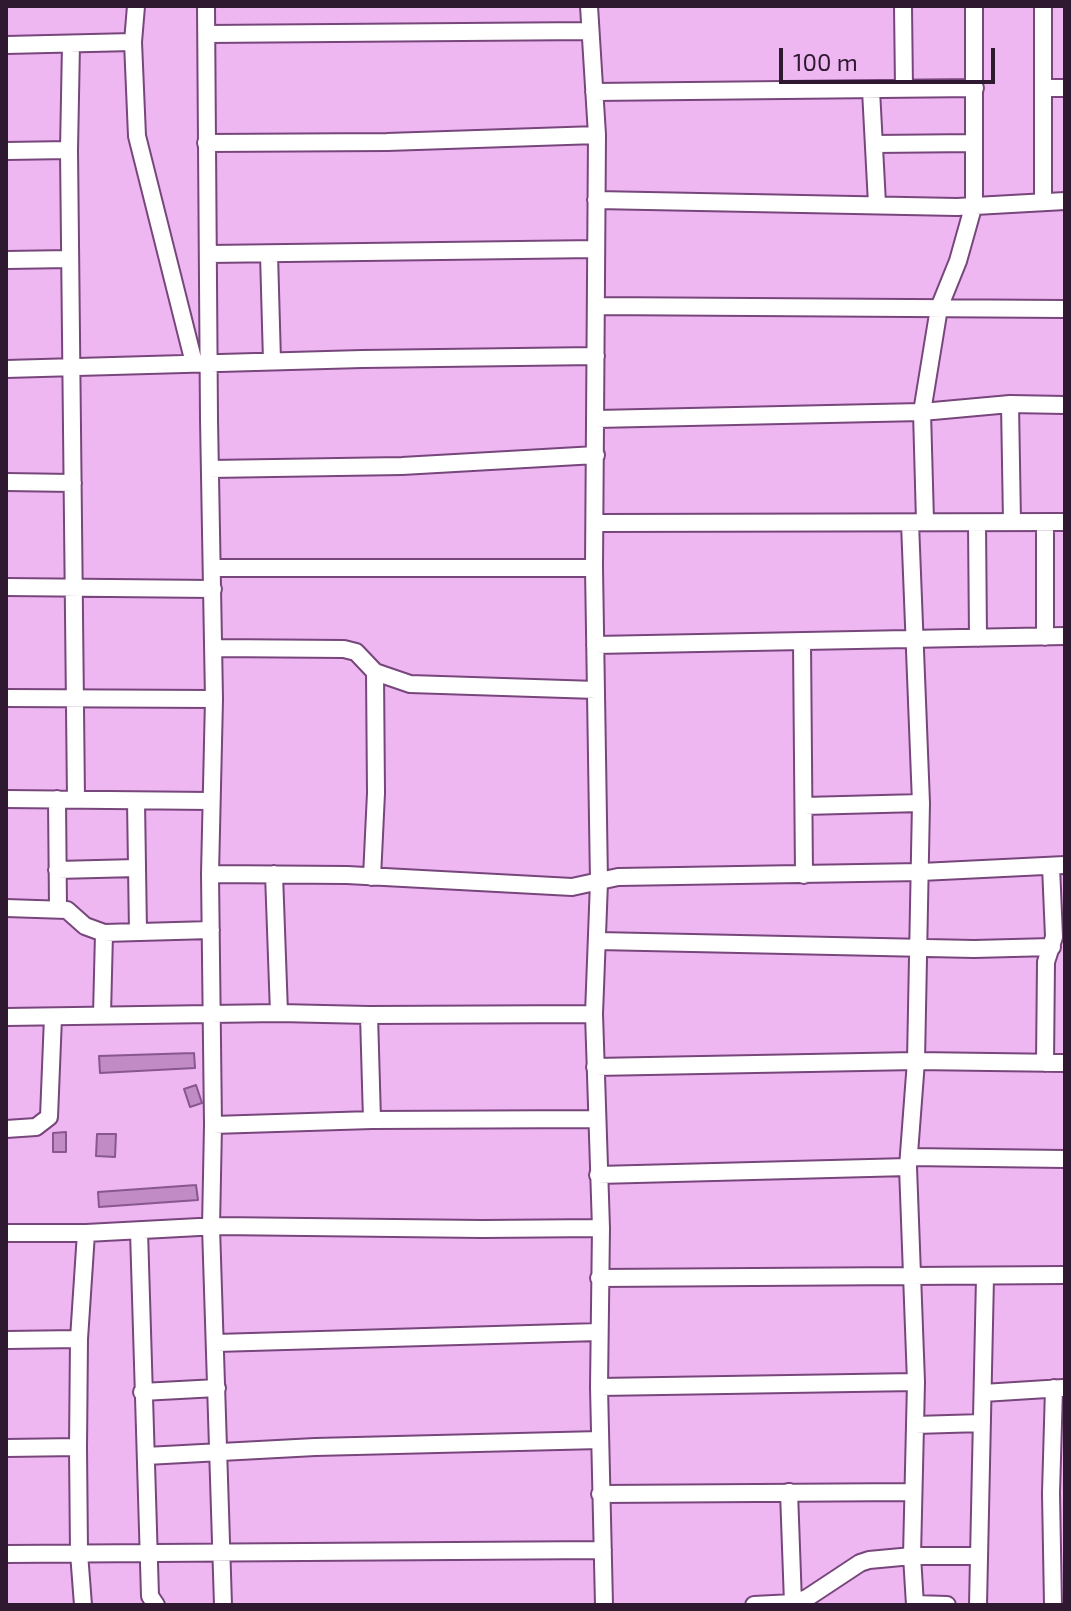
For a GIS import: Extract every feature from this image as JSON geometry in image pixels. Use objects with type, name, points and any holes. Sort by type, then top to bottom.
[{"type":"street","points":[[136,6],[134,109],[142,163],[202,363]]},
{"type":"street","points":[[206,6],[209,254],[202,363],[210,469],[214,648],[210,874],[211,1227],[223,1605]]},
{"type":"street","points":[[589,6],[597,135],[594,568],[599,882],[594,1014],[601,1228],[599,1387],[604,1605]]},
{"type":"street","points":[[903,6],[904,88]]},
{"type":"street","points":[[947,1605],[915,1604],[912,1556],[916,1382],[910,1275],[909,1162],[916,1061],[921,872],[913,639],[922,412],[939,308],[958,261],[974,204],[974,6]]},
{"type":"street","points":[[1043,6],[1043,202]]},
{"type":"street","points":[[207,34],[590,31]]},
{"type":"street","points":[[6,45],[133,42]]},
{"type":"street","points":[[71,44],[69,150],[76,799]]},
{"type":"street","points":[[594,92],[975,88]]},
{"type":"street","points":[[1043,88],[1065,88]]},
{"type":"street","points":[[871,90],[877,204]]},
{"type":"street","points":[[206,143],[387,142],[597,135]]},
{"type":"street","points":[[874,144],[974,143]]},
{"type":"street","points":[[6,151],[69,150]]},
{"type":"street","points":[[596,200],[957,207],[1065,201]]},
{"type":"street","points":[[209,254],[596,249]]},
{"type":"street","points":[[269,254],[272,361]]},
{"type":"street","points":[[6,260],[70,259]]},
{"type":"street","points":[[596,306],[1065,309]]},
{"type":"street","points":[[6,369],[596,356]]},
{"type":"street","points":[[596,419],[922,412],[1010,404],[1065,405]]},
{"type":"street","points":[[1010,404],[1012,522]]},
{"type":"street","points":[[210,469],[402,466],[596,455]]},
{"type":"street","points":[[6,482],[73,483]]},
{"type":"street","points":[[1045,522],[1045,637]]},
{"type":"street","points":[[596,523],[1065,522]]},
{"type":"street","points":[[977,523],[978,638]]},
{"type":"street","points":[[212,568],[594,568]]},
{"type":"street","points":[[6,587],[213,589]]},
{"type":"street","points":[[595,645],[1065,636]]},
{"type":"street","points":[[802,642],[804,875]]},
{"type":"street","points":[[214,648],[344,649],[356,652],[375,672],[410,684],[596,690]]},
{"type":"street","points":[[372,877],[376,793],[375,672]]},
{"type":"street","points":[[6,698],[214,699]]},
{"type":"street","points":[[6,799],[211,801]]},
{"type":"street","points":[[57,799],[58,908]]},
{"type":"street","points":[[136,801],[138,932]]},
{"type":"street","points":[[804,806],[921,803]]},
{"type":"street","points":[[210,874],[372,877],[582,887],[618,877],[921,872],[1058,865],[1057,941],[1046,962],[1045,1063]]},
{"type":"street","points":[[57,870],[137,868]]},
{"type":"street","points":[[274,874],[279,1013]]},
{"type":"street","points":[[6,908],[58,908],[72,913],[85,926],[104,933],[211,930]]},
{"type":"street","points":[[102,1015],[104,933]]},
{"type":"street","points":[[598,941],[919,947],[1057,941]]},
{"type":"street","points":[[6,1017],[279,1013],[594,1014]]},
{"type":"street","points":[[369,1015],[372,1120]]},
{"type":"street","points":[[6,1129],[36,1127],[49,1117],[53,1017]]},
{"type":"street","points":[[595,1067],[916,1061],[1065,1063]]},
{"type":"street","points":[[213,1125],[372,1120],[597,1119]]},
{"type":"street","points":[[598,1175],[1065,1159]]},
{"type":"street","points":[[6,1233],[211,1227],[601,1228]]},
{"type":"street","points":[[139,1231],[150,1596],[156,1605]]},
{"type":"street","points":[[83,1605],[78,1447],[79,1339],[86,1233]]},
{"type":"street","points":[[599,1278],[1065,1275]]},
{"type":"street","points":[[978,1605],[985,1277]]},
{"type":"street","points":[[216,1343],[599,1332]]},
{"type":"street","points":[[6,1340],[79,1339]]},
{"type":"street","points":[[599,1387],[916,1382]]},
{"type":"street","points":[[142,1392],[217,1388]]},
{"type":"street","points":[[983,1393],[1060,1388],[1053,1605]]},
{"type":"street","points":[[915,1425],[982,1423]]},
{"type":"street","points":[[146,1456],[217,1451],[600,1440]]},
{"type":"street","points":[[6,1448],[78,1447]]},
{"type":"street","points":[[789,1492],[793,1603]]},
{"type":"street","points":[[600,1494],[913,1492]]},
{"type":"street","points":[[6,1554],[603,1550]]},
{"type":"street","points":[[754,1605],[793,1603],[819,1592],[860,1563],[912,1556],[978,1556]]},
{"type":"street","points":[[1039,1605],[1065,1605]]},
{"type":"building","points":[[194,1053],[195,1068],[100,1073],[99,1056]]},
{"type":"building","points":[[196,1085],[202,1103],[190,1107],[184,1089]]},
{"type":"building","points":[[66,1132],[66,1152],[53,1152],[53,1133]]},
{"type":"building","points":[[97,1134],[116,1134],[115,1157],[96,1156]]},
{"type":"building","points":[[196,1185],[198,1200],[99,1207],[98,1192]]}]
